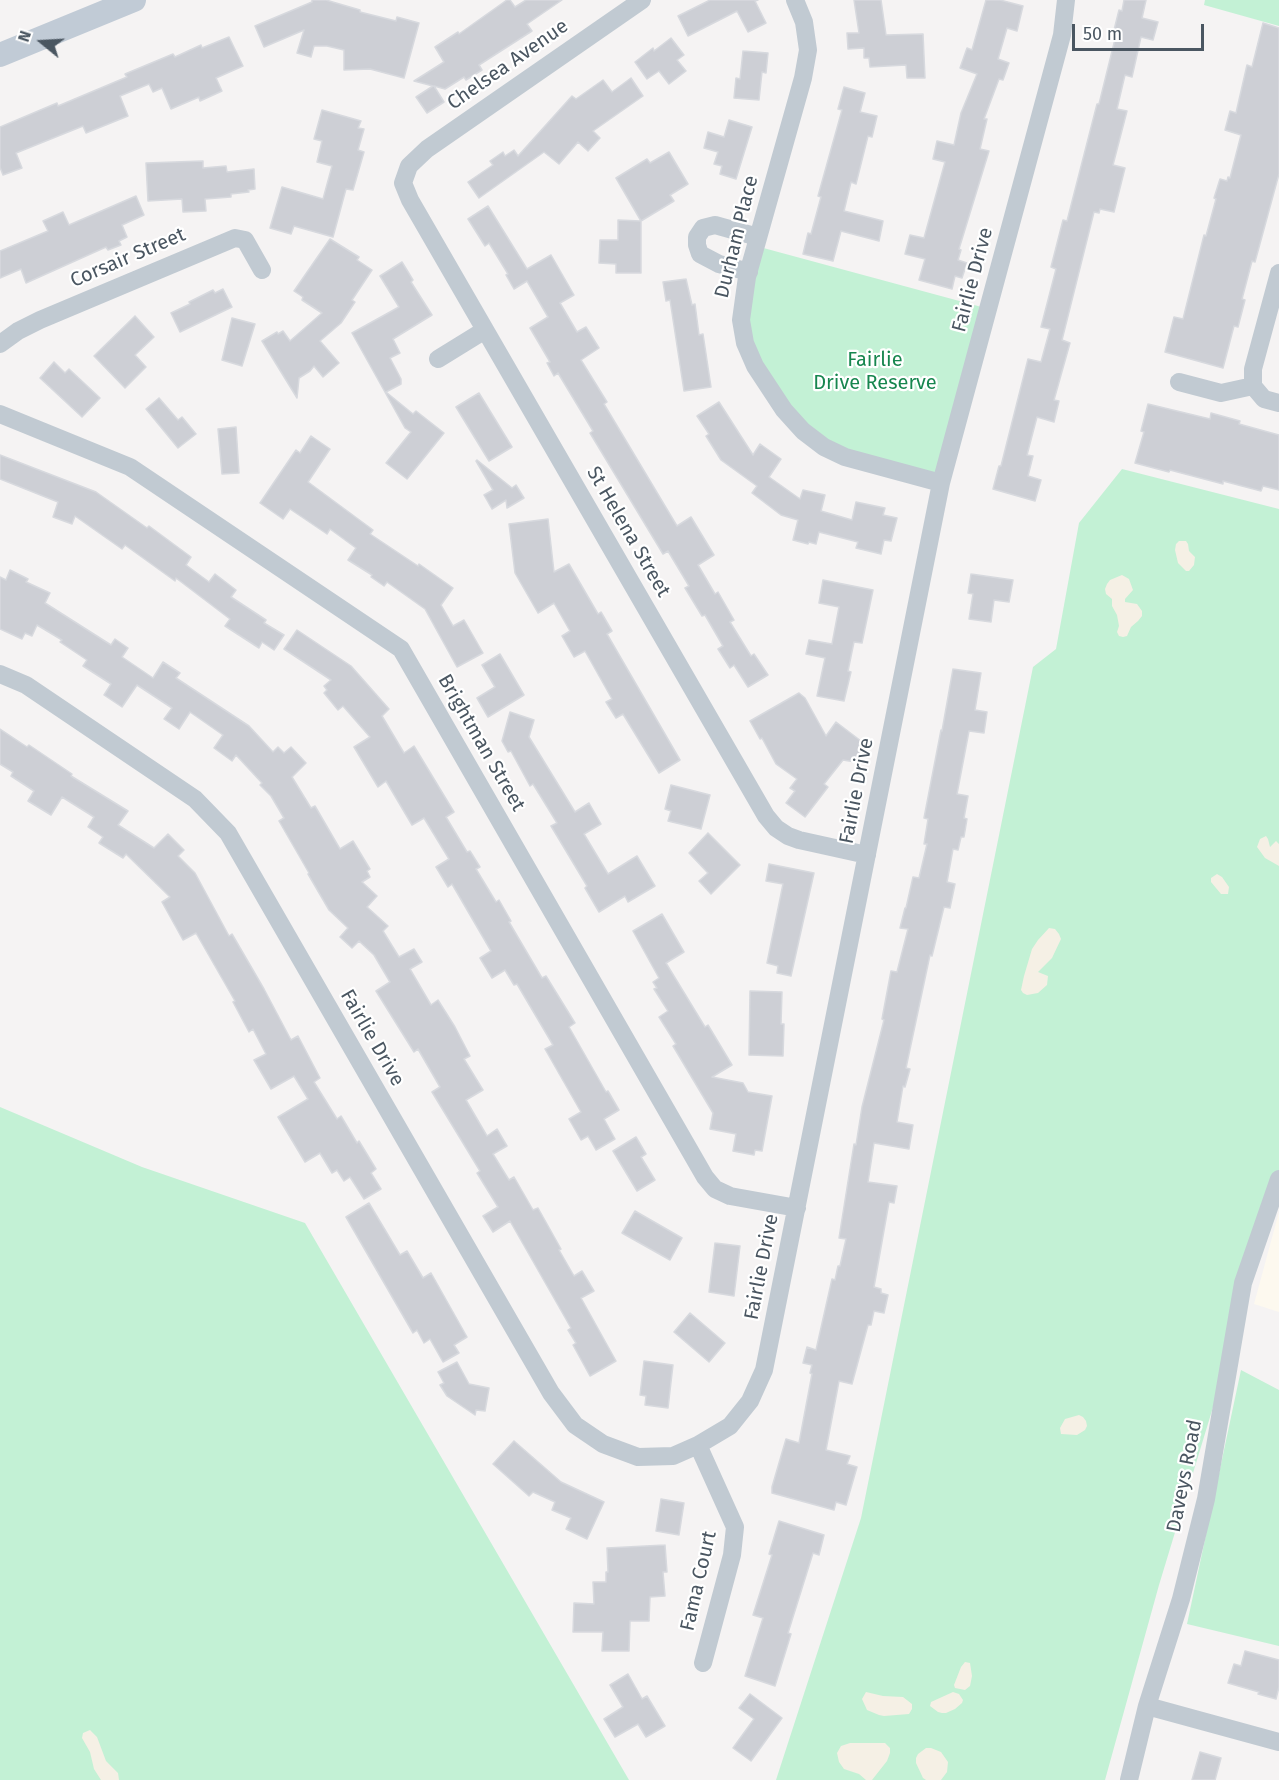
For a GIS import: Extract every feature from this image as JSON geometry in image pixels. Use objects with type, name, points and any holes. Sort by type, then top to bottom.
[{"type":"main road","points":[[0,55],[134,0]]},
{"type":"street","name":"Chelsea Avenue","points":[[405,173],[427,148],[642,0]]},
{"type":"street","name":"Durham Place","points":[[795,0],[804,22],[808,50],[804,78],[748,272],[741,320],[745,343],[755,366],[784,410],[803,431],[824,447],[845,457],[941,483]]},
{"type":"street","name":"Fairlie Drive","points":[[0,674],[26,685],[195,799],[228,833],[551,1394],[575,1425],[603,1444],[638,1456],[673,1456],[698,1445],[730,1426],[750,1401],[764,1370],[941,483],[1062,35],[1066,0]]},
{"type":"street","name":"St Helena Street","points":[[405,173],[403,183],[410,200],[766,816],[776,828],[788,836],[867,855]]},
{"type":"street","points":[[748,272],[720,264],[700,254],[697,237],[704,228],[715,225],[758,237]]},
{"type":"street","name":"Corsair Street","points":[[0,344],[18,331],[40,320],[235,238],[245,240],[262,270]]},
{"type":"street","points":[[1279,273],[1253,369],[1253,386],[1264,399],[1279,403]]},
{"type":"street","points":[[438,359],[485,330]]},
{"type":"street","points":[[1179,382],[1221,393],[1253,386]]},
{"type":"street","name":"Brightman Street","points":[[0,414],[130,467],[401,649],[705,1177],[716,1188],[730,1196],[797,1208]]},
{"type":"street","name":"Daveys Road","points":[[1129,1780],[1147,1706],[1181,1599],[1206,1499],[1243,1283],[1279,1179]]},
{"type":"street","name":"Fama Court","points":[[698,1445],[735,1527],[732,1555],[703,1663]]},
{"type":"street","points":[[1147,1706],[1279,1742]]},
{"type":"shaded area","points":[[1279,1212],[1279,1312],[1254,1304]]},
{"type":"green space","points":[[1205,0],[1279,0],[1279,26],[1204,5]]},
{"type":"green space","name":"Fairlie Drive Reserve","points":[[756,246],[989,309],[941,483],[845,457],[803,431],[745,343]]},
{"type":"green space","points":[[1122,469],[1279,509],[1279,1190],[1159,1585],[1105,1780],[776,1780],[861,1518],[1033,667],[1056,649],[1079,523]]},
{"type":"green space","points":[[0,1107],[142,1167],[305,1223],[629,1780],[0,1780]]},
{"type":"green space","points":[[1241,1370],[1279,1390],[1279,1646],[1187,1624]]},
{"type":"sand","points":[[1179,541],[1186,541],[1189,551],[1195,557],[1194,565],[1189,571],[1178,563],[1175,550]]},
{"type":"sand","points":[[1122,575],[1129,579],[1133,590],[1125,602],[1137,604],[1142,611],[1142,616],[1131,627],[1127,636],[1123,637],[1117,632],[1119,626],[1117,615],[1112,606],[1112,599],[1106,594],[1105,589],[1110,580]]},
{"type":"sand","points":[[1266,836],[1270,847],[1276,841],[1279,844],[1279,866],[1265,858],[1257,847],[1260,839]]},
{"type":"sand","points":[[1217,874],[1229,887],[1228,894],[1221,894],[1211,882],[1211,878]]},
{"type":"sand","points":[[1049,928],[1055,929],[1061,939],[1052,958],[1038,972],[1048,976],[1047,985],[1038,993],[1027,995],[1021,990],[1032,949]]},
{"type":"sand","points":[[1079,1415],[1086,1421],[1085,1430],[1077,1435],[1061,1434],[1060,1428],[1065,1419]]},
{"type":"sand","points":[[965,1662],[970,1663],[972,1676],[970,1686],[965,1690],[955,1688],[954,1685]]},
{"type":"sand","points":[[866,1692],[903,1697],[912,1704],[912,1709],[909,1714],[879,1715],[867,1710],[862,1699]]},
{"type":"sand","points":[[953,1692],[959,1694],[963,1700],[955,1709],[942,1713],[930,1706],[931,1702]]},
{"type":"sand","points":[[90,1730],[97,1737],[106,1761],[118,1773],[119,1780],[101,1780],[94,1769],[90,1752],[82,1738],[83,1733]]},
{"type":"sand","points":[[850,1743],[885,1743],[890,1748],[887,1761],[872,1780],[866,1780],[859,1774],[844,1769],[839,1762],[837,1753],[841,1746]]},
{"type":"sand","points":[[926,1748],[941,1752],[948,1762],[947,1772],[941,1780],[923,1778],[916,1758]]},
{"type":"building","points":[[312,0],[326,0],[396,21],[397,17],[419,23],[404,78],[370,69],[344,70],[344,50],[327,46],[314,46],[311,57],[297,53],[304,30],[264,47],[255,26],[312,2]]},
{"type":"building","points":[[510,0],[515,7],[526,0],[562,0],[527,24],[532,31],[479,65],[482,70],[466,80],[464,77],[445,89],[434,86],[444,102],[427,113],[416,97],[433,86],[414,81],[444,62],[435,47],[458,32],[459,34]]},
{"type":"building","points":[[710,0],[758,0],[755,1],[766,23],[748,32],[737,11],[688,36],[678,16]]},
{"type":"building","points":[[854,0],[881,0],[886,35],[923,34],[925,78],[907,78],[906,65],[870,67],[869,58],[864,58],[864,48],[848,49],[847,33],[859,33]]},
{"type":"building","points":[[986,0],[1000,0],[1023,6],[1017,31],[1007,28],[998,59],[1009,63],[1003,80],[999,79],[984,119],[987,119],[980,149],[989,151],[959,249],[961,250],[958,260],[967,263],[962,278],[955,276],[952,289],[919,280],[925,259],[905,254],[910,235],[924,238],[945,162],[933,159],[937,141],[954,145],[961,113],[977,74],[960,68],[967,48],[972,50]]},
{"type":"building","points":[[1124,0],[1146,0],[1142,18],[1158,22],[1153,40],[1141,37],[1132,77],[1125,75],[1117,109],[1127,111],[1113,165],[1125,168],[1114,212],[1100,209],[1099,213],[1094,212],[1062,340],[1070,343],[1054,400],[1059,401],[1054,422],[1037,417],[1027,455],[1033,456],[1028,476],[1041,480],[1035,501],[993,489],[1028,359],[1041,362],[1050,329],[1041,327],[1056,269],[1051,267],[1063,220],[1067,221],[1097,104],[1099,104],[1117,31],[1114,30]]},
{"type":"building","points":[[1263,23],[1279,28],[1279,174],[1255,262],[1252,261],[1242,299],[1245,300],[1238,327],[1234,326],[1223,368],[1165,352],[1174,317],[1183,319],[1220,179],[1227,181],[1228,177],[1230,178],[1241,135],[1225,130],[1230,111],[1236,113],[1247,65],[1252,67]]},
{"type":"building","points":[[229,37],[243,66],[216,78],[222,91],[200,101],[199,97],[171,109],[162,88],[153,92],[149,84],[120,96],[128,116],[86,133],[83,126],[16,153],[22,168],[3,175],[0,167],[0,127],[127,77],[125,74],[173,54],[175,57],[201,45],[202,48]]},
{"type":"building","points":[[671,38],[684,55],[677,60],[686,71],[669,84],[659,71],[647,79],[635,62]]},
{"type":"building","points":[[743,51],[768,53],[766,73],[762,72],[759,100],[734,98],[736,78],[740,79]]},
{"type":"building","points":[[631,78],[643,96],[593,131],[600,138],[588,151],[578,142],[559,164],[544,152],[479,198],[468,182],[493,165],[490,161],[503,152],[505,156],[514,150],[518,156],[572,96],[576,99],[603,80],[612,92]]},
{"type":"building","points":[[844,87],[865,93],[860,112],[877,116],[872,137],[868,136],[856,184],[851,182],[844,211],[883,221],[879,241],[841,231],[833,261],[803,254],[821,197],[818,196],[842,110],[838,109]]},
{"type":"building","points":[[322,110],[361,121],[358,128],[364,129],[358,150],[364,152],[353,190],[346,189],[333,237],[294,226],[291,234],[270,228],[282,187],[323,199],[332,166],[317,162],[322,141],[314,139]]},
{"type":"building","points":[[729,120],[752,127],[736,179],[720,174],[722,166],[714,164],[718,152],[704,148],[708,132],[724,137]]},
{"type":"building","points":[[669,152],[688,184],[670,195],[674,201],[641,221],[616,178],[647,159],[650,163]]},
{"type":"building","points":[[203,161],[203,168],[226,166],[227,172],[254,169],[255,189],[231,194],[231,197],[205,199],[206,211],[183,212],[182,199],[148,201],[146,163]]},
{"type":"building","points":[[136,196],[144,215],[122,225],[127,237],[119,241],[121,245],[108,250],[106,247],[26,283],[21,269],[0,278],[0,251],[48,231],[43,221],[63,212],[69,225]]},
{"type":"building","points":[[488,206],[527,269],[551,255],[574,295],[560,303],[577,332],[586,327],[599,348],[581,360],[607,402],[604,404],[677,526],[691,517],[714,555],[698,565],[715,594],[718,592],[734,620],[730,622],[751,656],[754,654],[768,675],[748,687],[734,665],[730,668],[718,649],[723,646],[705,615],[702,616],[685,588],[689,586],[668,551],[663,554],[590,433],[593,431],[558,373],[554,376],[547,363],[550,362],[530,328],[548,317],[527,281],[514,289],[506,275],[508,274],[489,243],[485,246],[468,219]]},
{"type":"building","points":[[618,220],[641,221],[641,273],[616,273],[616,264],[599,263],[600,240],[618,240]]},
{"type":"building","points":[[330,239],[359,257],[357,260],[372,270],[352,300],[355,302],[341,323],[320,341],[339,363],[323,377],[314,366],[299,378],[297,398],[262,341],[283,331],[290,341],[322,313],[302,300],[303,297],[294,291]]},
{"type":"building","points":[[402,262],[413,280],[411,282],[432,315],[393,339],[400,353],[390,358],[401,379],[401,384],[386,392],[413,414],[416,411],[444,433],[407,479],[386,463],[411,432],[405,428],[352,333],[399,307],[380,276]]},
{"type":"building","points":[[686,279],[692,305],[695,304],[699,335],[703,334],[711,387],[684,391],[670,300],[666,301],[663,282]]},
{"type":"building","points":[[223,289],[232,307],[180,332],[171,313],[213,290],[215,293]]},
{"type":"building","points":[[135,316],[154,337],[135,355],[146,367],[125,388],[94,356]]},
{"type":"building","points":[[232,318],[255,324],[242,366],[222,360]]},
{"type":"building","points":[[54,362],[65,373],[69,369],[100,398],[82,417],[40,378]]},
{"type":"building","points":[[479,393],[512,447],[489,461],[456,407]]},
{"type":"building","points":[[159,398],[178,420],[182,417],[196,434],[178,448],[146,409]]},
{"type":"building","points":[[719,402],[753,455],[760,444],[781,459],[769,477],[800,499],[803,490],[825,495],[821,511],[852,520],[856,502],[885,508],[883,515],[897,518],[891,541],[884,540],[881,554],[856,548],[858,542],[819,532],[816,544],[793,540],[798,520],[781,515],[752,493],[757,486],[721,460],[706,436],[709,434],[697,416]]},
{"type":"building","points":[[1148,404],[1210,419],[1211,413],[1240,421],[1239,424],[1279,435],[1279,490],[1263,486],[1261,491],[1223,481],[1223,484],[1135,463],[1144,432],[1141,431]]},
{"type":"building","points":[[236,427],[239,473],[222,474],[218,429]]},
{"type":"building","points":[[311,436],[330,449],[308,482],[373,530],[370,534],[453,588],[441,605],[453,626],[464,620],[483,653],[457,667],[425,609],[387,582],[384,586],[371,577],[372,575],[348,560],[356,548],[330,529],[327,534],[290,509],[283,519],[260,503],[296,450],[300,453]]},
{"type":"building","points":[[0,455],[96,492],[147,528],[149,526],[191,557],[186,565],[209,582],[215,574],[236,590],[231,597],[266,620],[264,623],[284,635],[274,650],[262,642],[259,648],[225,626],[230,619],[176,578],[175,581],[125,545],[122,549],[75,516],[72,524],[53,517],[58,502],[0,479]]},
{"type":"building","points":[[477,460],[512,488],[516,485],[524,498],[507,508],[506,500],[492,509],[484,495],[493,490]]},
{"type":"building","points":[[548,519],[554,572],[569,564],[598,614],[601,612],[612,631],[607,634],[680,760],[659,773],[623,714],[616,718],[606,702],[612,699],[585,651],[574,657],[562,636],[570,631],[554,603],[538,613],[515,573],[509,524]]},
{"type":"building","points":[[10,570],[28,579],[26,582],[50,593],[45,603],[111,645],[115,639],[128,648],[122,657],[153,678],[163,662],[180,673],[176,678],[249,726],[273,752],[278,747],[284,753],[291,747],[306,763],[292,777],[311,808],[315,806],[340,849],[353,841],[370,869],[367,871],[370,877],[362,882],[377,896],[367,907],[388,926],[383,931],[399,957],[414,949],[422,962],[410,969],[431,1005],[438,1000],[455,1027],[470,1056],[464,1059],[483,1090],[466,1100],[487,1136],[497,1129],[507,1146],[493,1154],[509,1180],[514,1177],[533,1210],[538,1208],[574,1276],[582,1271],[594,1291],[581,1298],[616,1361],[590,1376],[573,1345],[576,1343],[568,1330],[571,1328],[510,1221],[493,1232],[483,1216],[498,1207],[477,1173],[480,1171],[432,1092],[440,1087],[418,1049],[414,1052],[376,991],[390,982],[374,955],[359,941],[352,948],[340,937],[348,928],[329,910],[279,821],[284,818],[271,796],[260,785],[262,783],[236,755],[232,761],[214,748],[223,735],[190,712],[179,729],[164,719],[172,708],[137,685],[122,707],[104,695],[111,684],[83,666],[87,660],[60,642],[62,640],[37,625],[32,636],[25,633],[22,639],[0,629],[0,577],[6,580]]},
{"type":"building","points":[[971,574],[1013,580],[1009,602],[994,600],[991,622],[969,619],[973,594],[968,593]]},
{"type":"building","points":[[823,580],[873,590],[862,643],[854,642],[848,671],[851,672],[844,701],[817,696],[825,658],[806,654],[809,640],[832,644],[839,607],[819,603]]},
{"type":"building","points":[[297,630],[351,666],[389,709],[382,716],[404,753],[414,746],[454,812],[446,817],[467,852],[470,851],[480,867],[476,869],[496,902],[499,900],[511,921],[509,922],[542,978],[546,976],[575,1023],[569,1027],[606,1092],[608,1091],[619,1110],[604,1119],[615,1139],[596,1150],[588,1136],[581,1140],[569,1119],[581,1112],[545,1049],[553,1045],[517,984],[514,985],[505,970],[492,978],[480,958],[491,951],[452,884],[448,887],[436,867],[449,859],[424,818],[412,825],[386,781],[378,787],[354,747],[370,737],[343,706],[338,710],[324,693],[327,690],[324,686],[331,680],[284,649]]},
{"type":"building","points":[[500,654],[524,695],[488,717],[477,698],[495,687],[482,665]]},
{"type":"building","points":[[953,669],[981,673],[975,710],[987,712],[984,733],[969,731],[957,794],[968,796],[964,818],[967,819],[964,837],[961,837],[958,850],[953,849],[947,882],[955,884],[950,908],[944,907],[932,956],[930,955],[906,1068],[910,1069],[905,1087],[903,1086],[897,1122],[913,1125],[909,1149],[874,1143],[868,1182],[897,1186],[894,1203],[889,1202],[874,1287],[888,1295],[884,1313],[874,1311],[871,1325],[868,1325],[852,1384],[839,1381],[826,1450],[850,1456],[847,1464],[857,1467],[846,1505],[836,1502],[834,1510],[772,1493],[772,1487],[786,1439],[799,1443],[812,1374],[810,1373],[812,1365],[803,1363],[807,1347],[816,1350],[832,1279],[835,1280],[838,1266],[840,1266],[846,1239],[839,1238],[854,1144],[856,1145],[862,1107],[884,1020],[882,1019],[891,971],[897,972],[908,929],[900,928],[913,877],[919,878],[927,844],[924,844],[928,819],[924,818]]},
{"type":"building","points":[[799,693],[805,698],[826,736],[836,722],[861,741],[860,755],[855,762],[843,760],[824,784],[828,787],[805,817],[786,803],[795,791],[790,788],[797,779],[776,764],[750,721]]},
{"type":"building","points":[[510,712],[534,720],[529,737],[575,812],[589,803],[601,824],[584,834],[608,874],[637,856],[655,886],[628,902],[625,896],[599,912],[585,888],[587,886],[551,826],[557,823],[533,784],[530,786],[511,751],[508,752],[502,741]]},
{"type":"building","points":[[0,729],[27,747],[29,745],[72,774],[71,776],[128,811],[118,825],[154,848],[168,834],[184,850],[178,856],[195,873],[229,936],[232,934],[264,989],[291,1040],[298,1036],[320,1078],[314,1082],[337,1119],[341,1116],[357,1143],[359,1141],[376,1169],[371,1173],[381,1189],[364,1199],[350,1177],[344,1181],[337,1170],[332,1173],[320,1153],[305,1162],[278,1117],[308,1099],[294,1076],[271,1089],[254,1060],[266,1054],[253,1029],[249,1032],[233,1002],[235,1001],[196,933],[183,940],[162,902],[170,897],[126,854],[123,858],[99,843],[103,837],[88,827],[94,817],[62,797],[51,815],[28,801],[34,791],[11,776],[13,772],[0,764]]},
{"type":"building","points":[[671,785],[710,795],[701,829],[668,821],[671,811],[665,809]]},
{"type":"building","points":[[708,833],[740,865],[711,894],[699,881],[708,873],[689,853]]},
{"type":"building","points":[[769,864],[814,873],[791,976],[777,973],[778,966],[767,963],[783,884],[766,881]]},
{"type":"building","points":[[662,914],[684,952],[666,963],[705,1027],[708,1025],[732,1065],[712,1077],[743,1083],[748,1092],[772,1096],[762,1151],[755,1150],[754,1155],[733,1151],[736,1134],[710,1129],[713,1113],[673,1046],[676,1044],[659,1017],[668,1011],[654,989],[657,988],[653,982],[659,978],[633,931]]},
{"type":"building","points":[[750,991],[782,992],[783,1056],[749,1055]]},
{"type":"building","points":[[636,1137],[646,1154],[641,1157],[655,1180],[637,1191],[613,1151]]},
{"type":"building","points":[[369,1203],[400,1255],[407,1251],[423,1278],[431,1273],[467,1337],[454,1345],[459,1353],[443,1362],[430,1339],[424,1343],[417,1330],[413,1333],[346,1217]]},
{"type":"building","points":[[635,1211],[682,1238],[670,1260],[622,1233]]},
{"type":"building","points":[[715,1243],[740,1246],[734,1296],[709,1292]]},
{"type":"building","points":[[690,1313],[725,1343],[709,1362],[674,1332]]},
{"type":"building","points":[[644,1361],[673,1365],[668,1408],[645,1405],[646,1396],[640,1395]]},
{"type":"building","points":[[457,1362],[469,1384],[489,1388],[485,1411],[476,1410],[475,1415],[447,1396],[440,1385],[444,1383],[438,1372]]},
{"type":"building","points":[[514,1441],[561,1482],[604,1502],[587,1539],[566,1529],[571,1518],[552,1510],[555,1502],[533,1492],[529,1496],[493,1464]]},
{"type":"building","points":[[661,1499],[684,1503],[679,1535],[656,1531]]},
{"type":"building","points":[[779,1521],[824,1535],[819,1555],[813,1553],[788,1633],[791,1634],[775,1686],[745,1676],[763,1618],[753,1615],[772,1555],[769,1554]]},
{"type":"building","points":[[665,1545],[667,1572],[663,1572],[665,1596],[650,1597],[649,1621],[630,1621],[629,1651],[602,1651],[603,1632],[573,1632],[574,1603],[594,1604],[593,1582],[606,1582],[607,1548]]},
{"type":"building","points":[[1245,1651],[1279,1660],[1279,1687],[1276,1699],[1228,1683],[1234,1664],[1241,1666]]},
{"type":"building","points":[[628,1674],[642,1699],[647,1696],[665,1726],[646,1737],[638,1724],[615,1737],[604,1719],[623,1707],[610,1685]]},
{"type":"building","points":[[750,1694],[782,1718],[751,1761],[733,1748],[754,1719],[739,1708]]},
{"type":"building","points":[[1200,1752],[1221,1758],[1215,1780],[1192,1780]]}]
